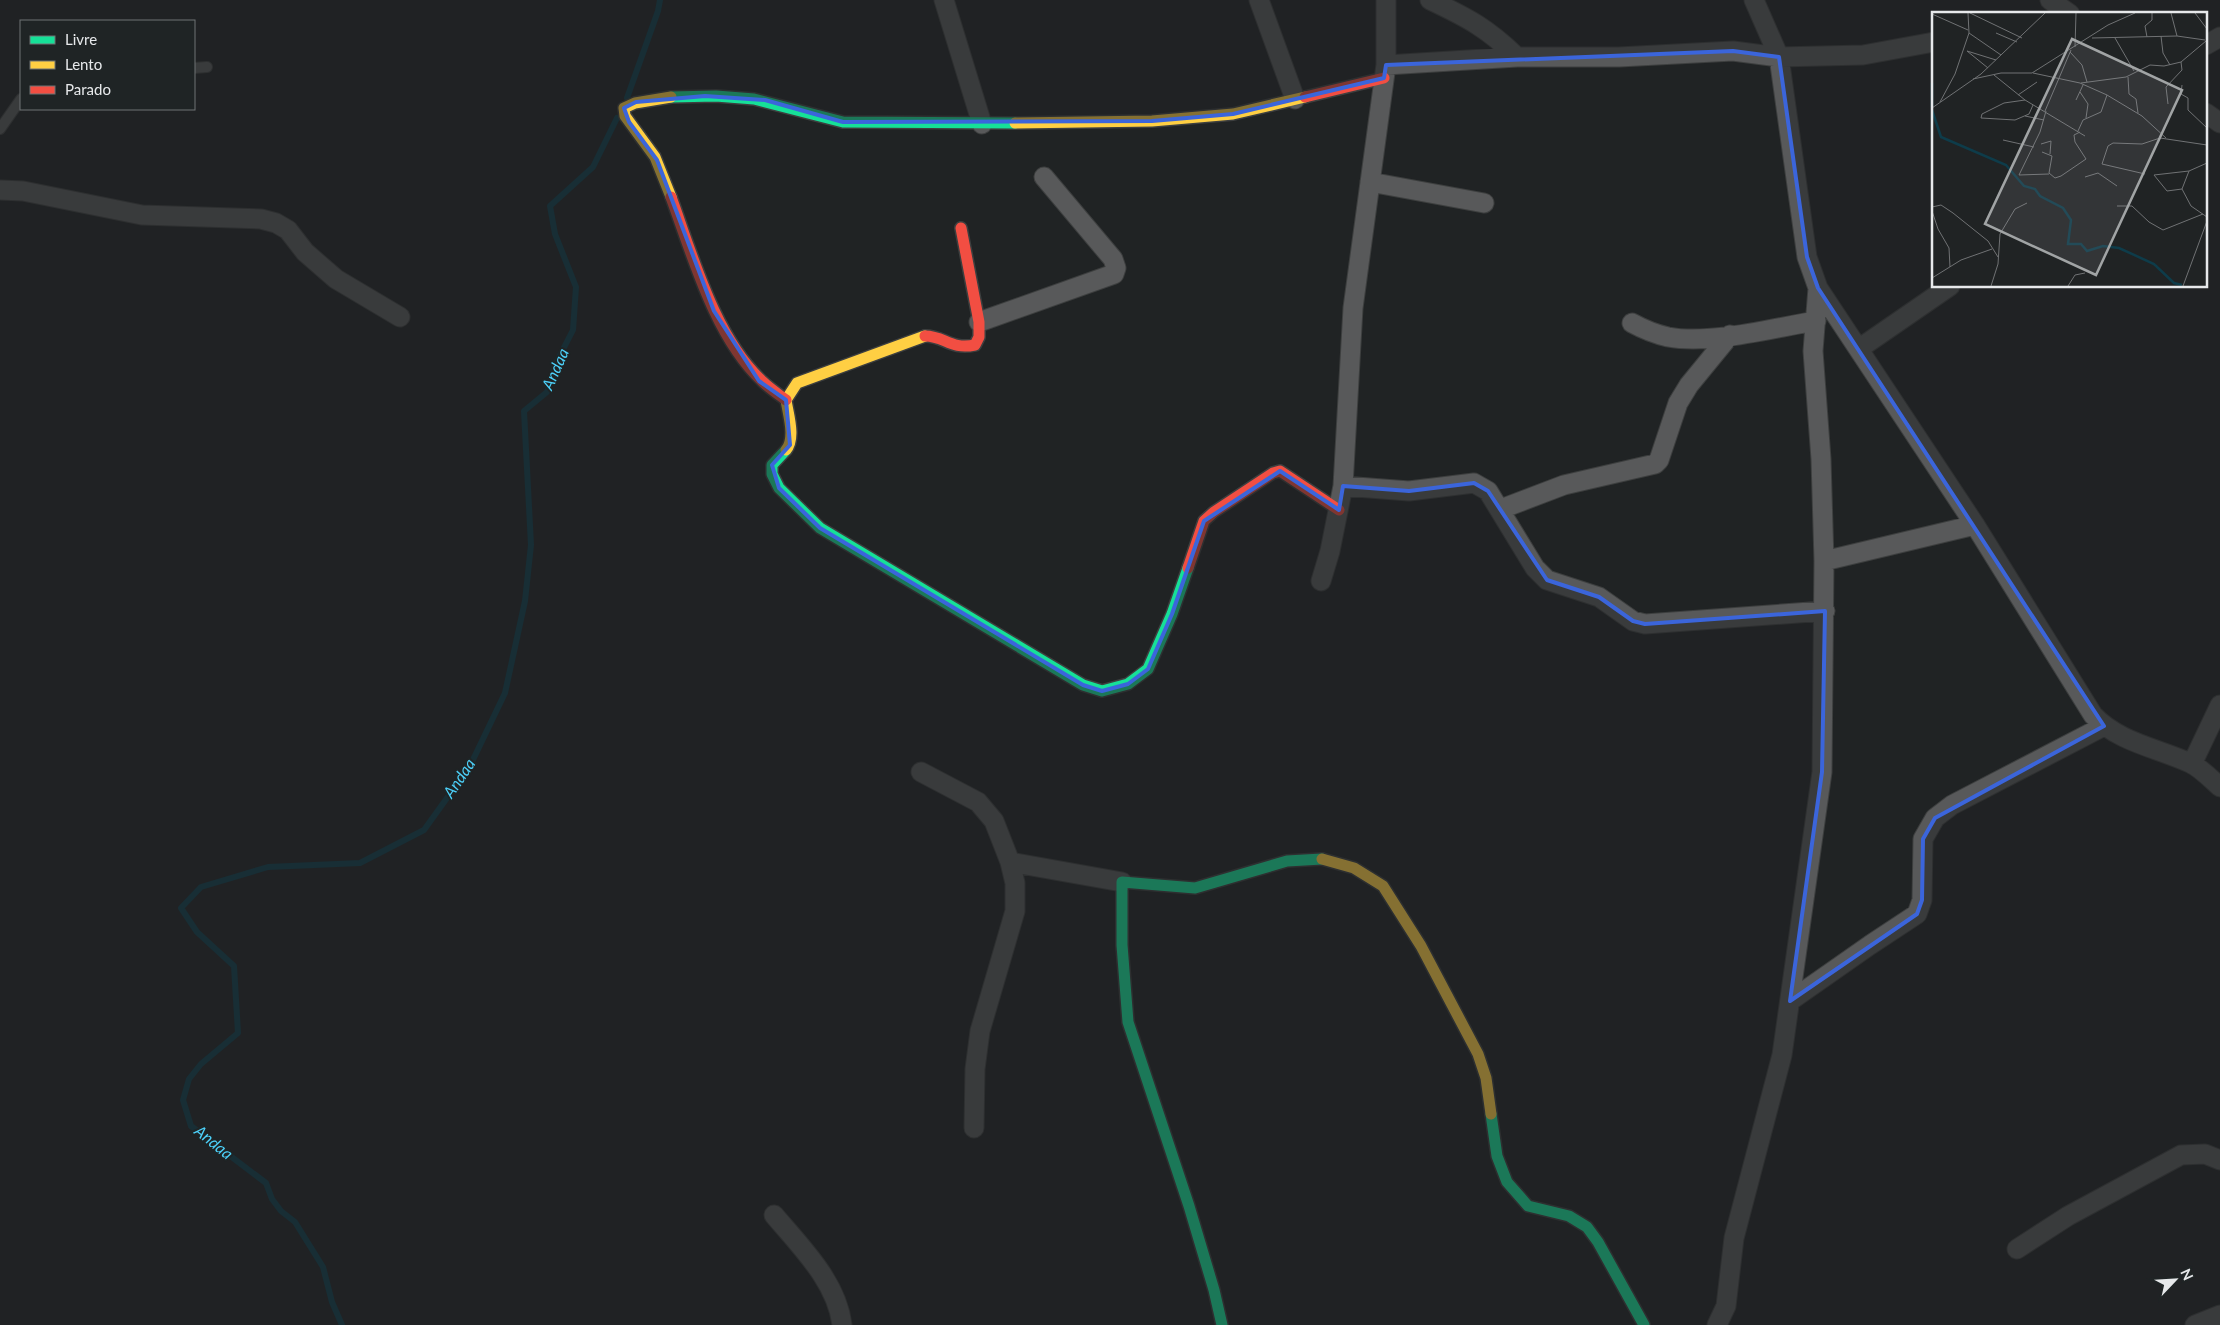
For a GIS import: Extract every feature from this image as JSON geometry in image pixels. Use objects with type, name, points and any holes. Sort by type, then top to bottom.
[{"type":"street","points":[[944,0],[982,124]]},
{"type":"street","points":[[1259,0],[1295,99]]},
{"type":"street","points":[[1321,581],[1339,510],[1343,486],[1353,308],[1385,72],[1386,0]]},
{"type":"street","points":[[1430,0],[1472,20],[1494,35],[1517,57]]},
{"type":"street","points":[[1754,0],[1779,57],[1807,257],[1818,288],[1860,348],[1975,525],[2078,691],[2104,726],[2125,737],[2192,764],[2220,787]]},
{"type":"street","points":[[2050,0],[2067,12]]},
{"type":"street","points":[[2208,44],[2220,37]]},
{"type":"street","points":[[786,400],[759,381],[714,311],[656,160],[629,122],[624,108],[636,102],[705,96],[765,100],[825,120],[843,122],[982,124],[1152,121],[1233,114],[1295,99],[1385,72],[1517,57],[1618,57],[1733,51],[1779,57],[1863,55],[1932,42]]},
{"type":"street","points":[[2208,114],[2220,123]]},
{"type":"street","points":[[979,322],[1114,274],[1116,268],[1113,259],[1044,177]]},
{"type":"street","points":[[1370,182],[1484,203]]},
{"type":"street","points":[[0,190],[23,191],[142,215],[261,219],[276,223],[288,230],[304,252],[336,280],[400,316]]},
{"type":"street","points":[[961,228],[979,322],[979,337],[975,345],[965,348],[950,345],[928,336],[913,339],[797,383],[790,391],[786,400],[791,436],[790,445],[772,464],[772,474],[779,488],[820,528],[1083,685],[1102,691],[1128,684],[1148,669],[1172,614],[1204,521],[1214,512],[1273,472],[1280,471],[1339,510]]},
{"type":"street","points":[[1717,1325],[1726,1306],[1734,1238],[1782,1055],[1822,772],[1824,560],[1821,459],[1813,351],[1818,288]]},
{"type":"street","points":[[1860,348],[1947,288]]},
{"type":"street","points":[[1632,323],[1650,332],[1669,337],[1700,339],[1816,321]]},
{"type":"street","points":[[1501,509],[1564,485],[1655,464],[1659,460],[1678,403],[1688,385],[1730,335]]},
{"type":"street","points":[[1343,486],[1409,490],[1474,483],[1488,491],[1501,509],[1535,568],[1547,580],[1599,597],[1633,622],[1646,624],[1825,611]]},
{"type":"street","points":[[1824,560],[1975,525]]},
{"type":"street","points":[[2192,764],[2220,705]]},
{"type":"street","points":[[1790,1001],[1917,914],[1922,900],[1923,839],[1935,818],[1952,805],[2104,726]]},
{"type":"street","points":[[921,772],[978,802],[994,822],[1010,862],[1015,883],[1015,912],[980,1031],[975,1069],[974,1128]]},
{"type":"street","points":[[1010,862],[1122,882],[1195,888],[1287,861],[1326,859],[1354,868],[1384,886],[1421,946],[1478,1054],[1486,1078],[1496,1156],[1507,1182],[1528,1206],[1569,1216],[1587,1227],[1598,1242],[1644,1325]]},
{"type":"street","points":[[1122,882],[1122,945],[1128,1022],[1189,1206],[1214,1290],[1222,1325]]},
{"type":"street","points":[[2017,1249],[2068,1216],[2181,1155],[2204,1154],[2220,1160]]},
{"type":"street","points":[[774,1215],[815,1263],[840,1308],[842,1325]]},
{"type":"street","points":[[2195,1325],[2220,1315]]},
{"type":"lane","points":[[195,68],[207,67]]},
{"type":"lane","points":[[0,129],[20,100]]},
{"type":"highlighted area","points":[[1733,51],[1779,57],[1807,257],[1818,288],[2104,726],[1935,818],[1923,839],[1922,900],[1917,914],[1790,1001],[1822,772],[1825,611],[1645,624],[1633,621],[1599,597],[1547,580],[1488,491],[1474,483],[1409,491],[1343,486],[1339,510],[1280,471],[1204,521],[1172,614],[1148,669],[1128,684],[1102,691],[1083,685],[820,528],[779,488],[772,465],[790,445],[786,400],[759,381],[714,311],[657,160],[629,122],[624,108],[636,102],[705,96],[765,100],[843,122],[1152,121],[1233,114],[1384,78],[1386,65]]},
{"type":"waterway","name":"Andaa","points":[[627,98],[658,11],[660,0]]},
{"type":"waterway","name":"Andaa","points":[[342,1325],[332,1302],[323,1267],[295,1222],[281,1211],[272,1199],[266,1183],[191,1126],[183,1100],[189,1079],[201,1064],[238,1033],[234,966],[197,932],[181,908],[201,887],[268,867],[360,863],[424,830],[470,766],[505,693],[525,601],[531,545],[524,411],[547,392],[555,365],[573,330],[576,287],[555,234],[550,206],[593,167],[617,118]]},
{"type":"traffic: fast","points":[[671,97],[716,96],[754,99],[843,122],[1015,123]]},
{"type":"traffic: fast","points":[[786,450],[772,465],[772,474],[779,488],[820,528],[1083,685],[1102,691],[1128,684],[1148,669],[1172,614],[1188,568]]},
{"type":"traffic: fast","points":[[1222,1325],[1214,1290],[1189,1206],[1128,1022],[1122,945],[1122,882],[1195,888],[1287,861],[1322,859]]},
{"type":"traffic: fast","points":[[1491,1114],[1497,1156],[1507,1182],[1528,1206],[1569,1216],[1587,1227],[1598,1242],[1644,1325]]},
{"type":"traffic: slow","points":[[671,97],[635,103],[624,108],[625,116],[655,157],[671,197]]},
{"type":"traffic: slow","points":[[1015,123],[1152,121],[1233,114],[1305,97]]},
{"type":"traffic: slow","points":[[786,450],[791,433],[786,400],[797,383],[925,336]]},
{"type":"traffic: slow","points":[[1322,859],[1354,868],[1383,886],[1421,946],[1478,1054],[1486,1078],[1491,1114]]},
{"type":"traffic: jam","points":[[1305,97],[1384,78]]},
{"type":"traffic: jam","points":[[671,197],[707,295],[731,342],[745,363],[762,381],[786,400]]},
{"type":"traffic: jam","points":[[925,336],[938,338],[959,346],[975,345],[979,337],[979,322],[961,228]]},
{"type":"traffic: jam","points":[[1188,568],[1204,521],[1214,512],[1273,473],[1280,471],[1339,510]]}]
